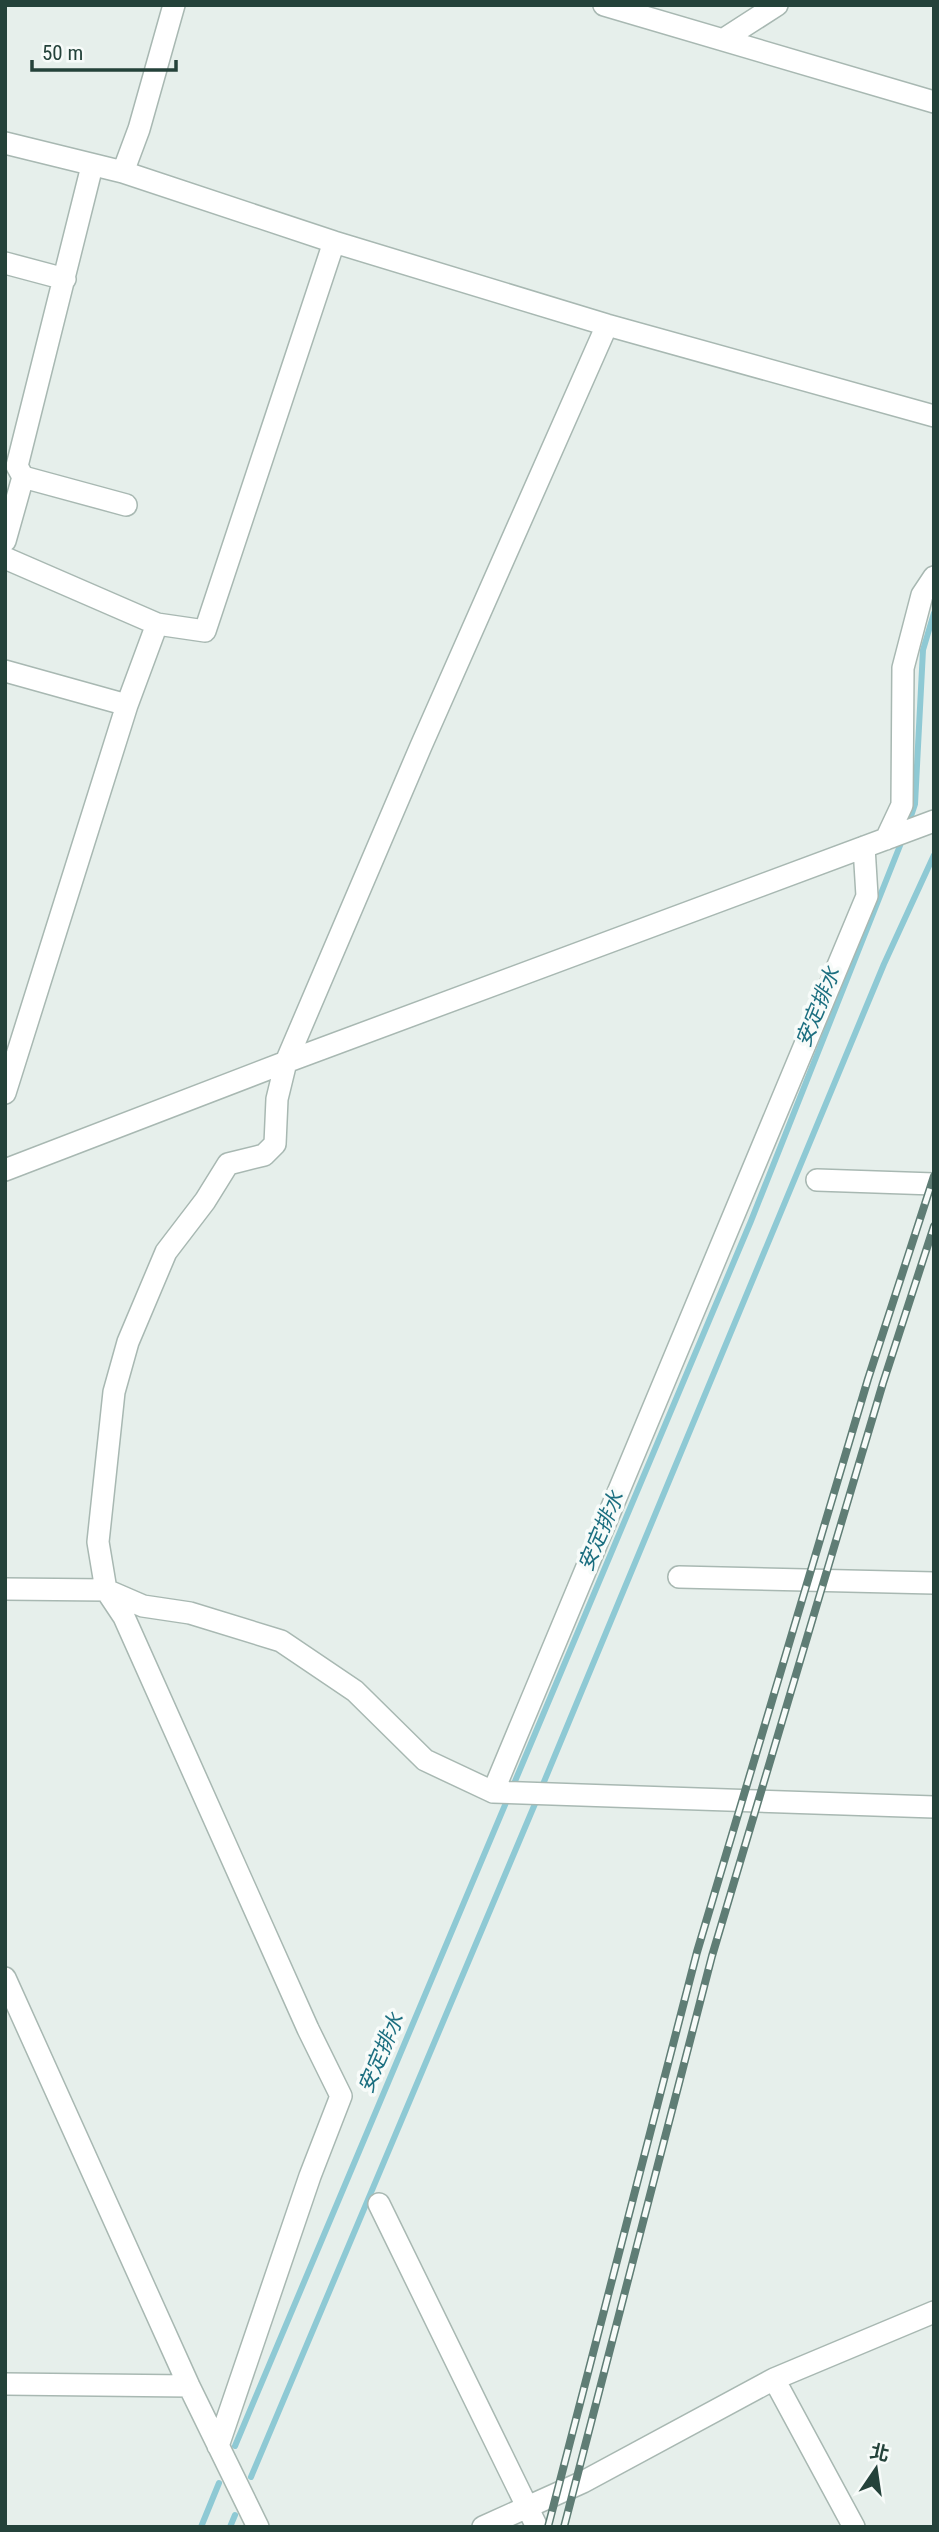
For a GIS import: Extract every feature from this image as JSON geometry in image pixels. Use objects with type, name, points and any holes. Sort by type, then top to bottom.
[{"type":"street","points":[[122,173],[139,128],[174,5]]},
{"type":"street","points":[[604,5],[934,102]]},
{"type":"street","points":[[724,39],[777,5]]},
{"type":"street","points":[[5,143],[122,173],[334,242],[607,325],[934,416]]},
{"type":"street","points":[[5,541],[15,468],[92,166]]},
{"type":"street","points":[[5,558],[157,624],[205,631],[334,242]]},
{"type":"street","points":[[5,263],[65,279]]},
{"type":"street","points":[[218,2446],[310,2176],[341,2096],[308,2029],[124,1618],[106,1590],[98,1542],[114,1392],[128,1342],[166,1252],[228,1164],[264,1155],[275,1144],[277,1100],[286,1062],[421,746],[607,325]]},
{"type":"street","points":[[15,468],[126,505]]},
{"type":"street","points":[[891,837],[902,805],[903,668],[922,595],[934,577]]},
{"type":"street","points":[[5,1093],[127,705],[157,624]]},
{"type":"street","points":[[5,671],[127,705]]},
{"type":"street","points":[[5,1170],[286,1062],[926,824]]},
{"type":"street","points":[[519,1792],[867,896],[864,847]]},
{"type":"street","points":[[817,1180],[934,1184]]},
{"type":"street","points":[[679,1577],[934,1583]]},
{"type":"street","points":[[5,1589],[106,1590],[143,1606],[190,1613],[281,1641],[355,1691],[425,1760],[519,1792],[934,1807]]},
{"type":"street","points":[[5,1978],[189,2386],[258,2527]]},
{"type":"street","points":[[379,2204],[537,2527]]},
{"type":"street","points":[[483,2527],[583,2482],[774,2379],[934,2312]]},
{"type":"street","points":[[774,2379],[854,2527]]},
{"type":"street","points":[[5,2384],[189,2386]]},
{"type":"waterway","name":"安定排水","points":[[908,825],[915,804],[923,650],[934,613]]},
{"type":"waterway","name":"安定排水","points":[[235,2446],[751,1221],[903,838]]},
{"type":"waterway","points":[[541,1789],[884,964],[934,855]]},
{"type":"waterway","points":[[251,2477],[537,1799]]},
{"type":"waterway","name":"安定排水","points":[[201,2527],[219,2483]]},
{"type":"waterway","points":[[230,2527],[235,2515]]},
{"type":"railway","points":[[548,2527],[697,1952],[868,1379],[934,1176]]},
{"type":"railway","points":[[564,2527],[712,1956],[883,1383],[934,1226]]}]
